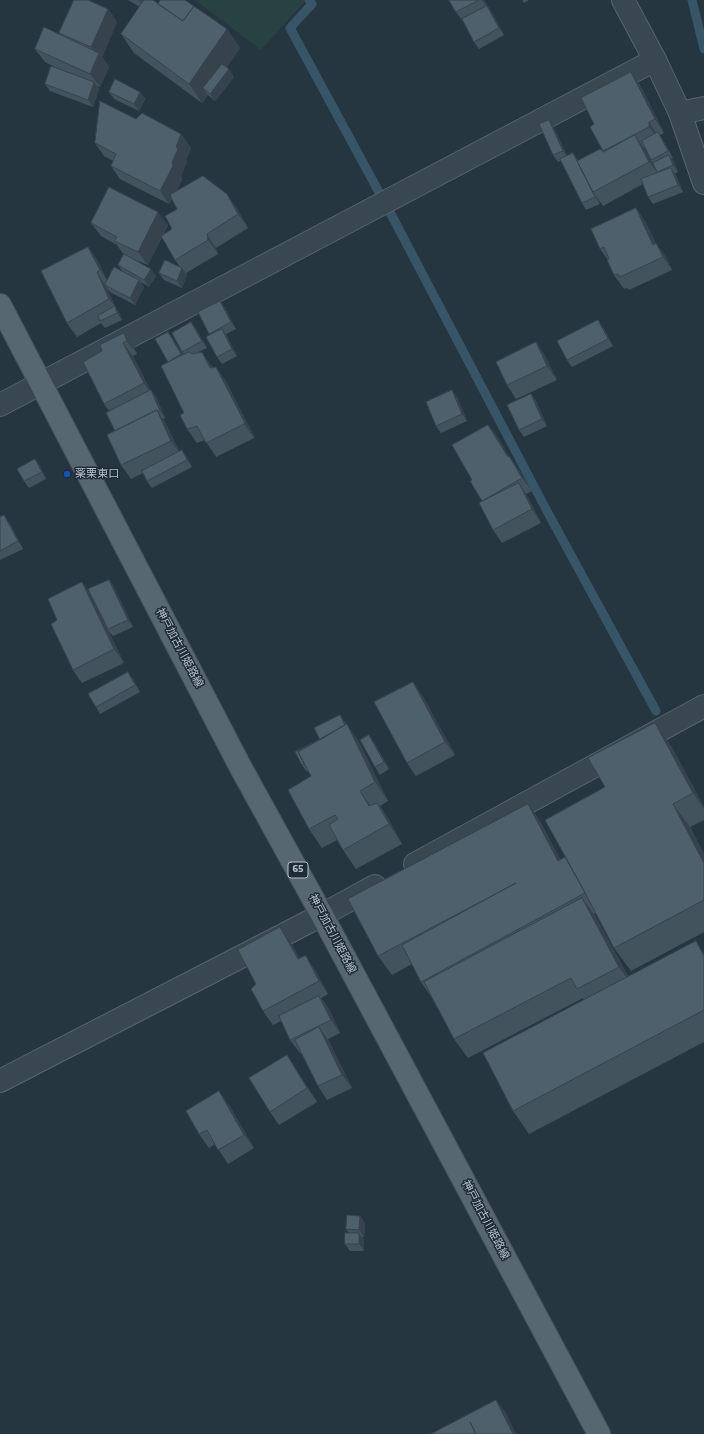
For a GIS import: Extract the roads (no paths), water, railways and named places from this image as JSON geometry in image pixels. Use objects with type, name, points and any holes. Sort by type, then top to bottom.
[{"type":"main road","name":"神戸加古川姫路線","points":[[0,305],[241,768],[322,915],[599,1434]]},
{"type":"street","points":[[623,0],[655,60],[680,113],[704,183]]},
{"type":"street","points":[[0,405],[655,60]]},
{"type":"street","points":[[680,113],[704,108]]},
{"type":"street","points":[[0,1081],[322,915],[704,706]]},
{"type":"waterway","points":[[309,0],[312,4],[290,28],[393,218],[548,513],[656,711]]},
{"type":"waterway","points":[[692,0],[704,49]]},
{"type":"place","name":"薬栗東口","points":[[67,474]]}]
